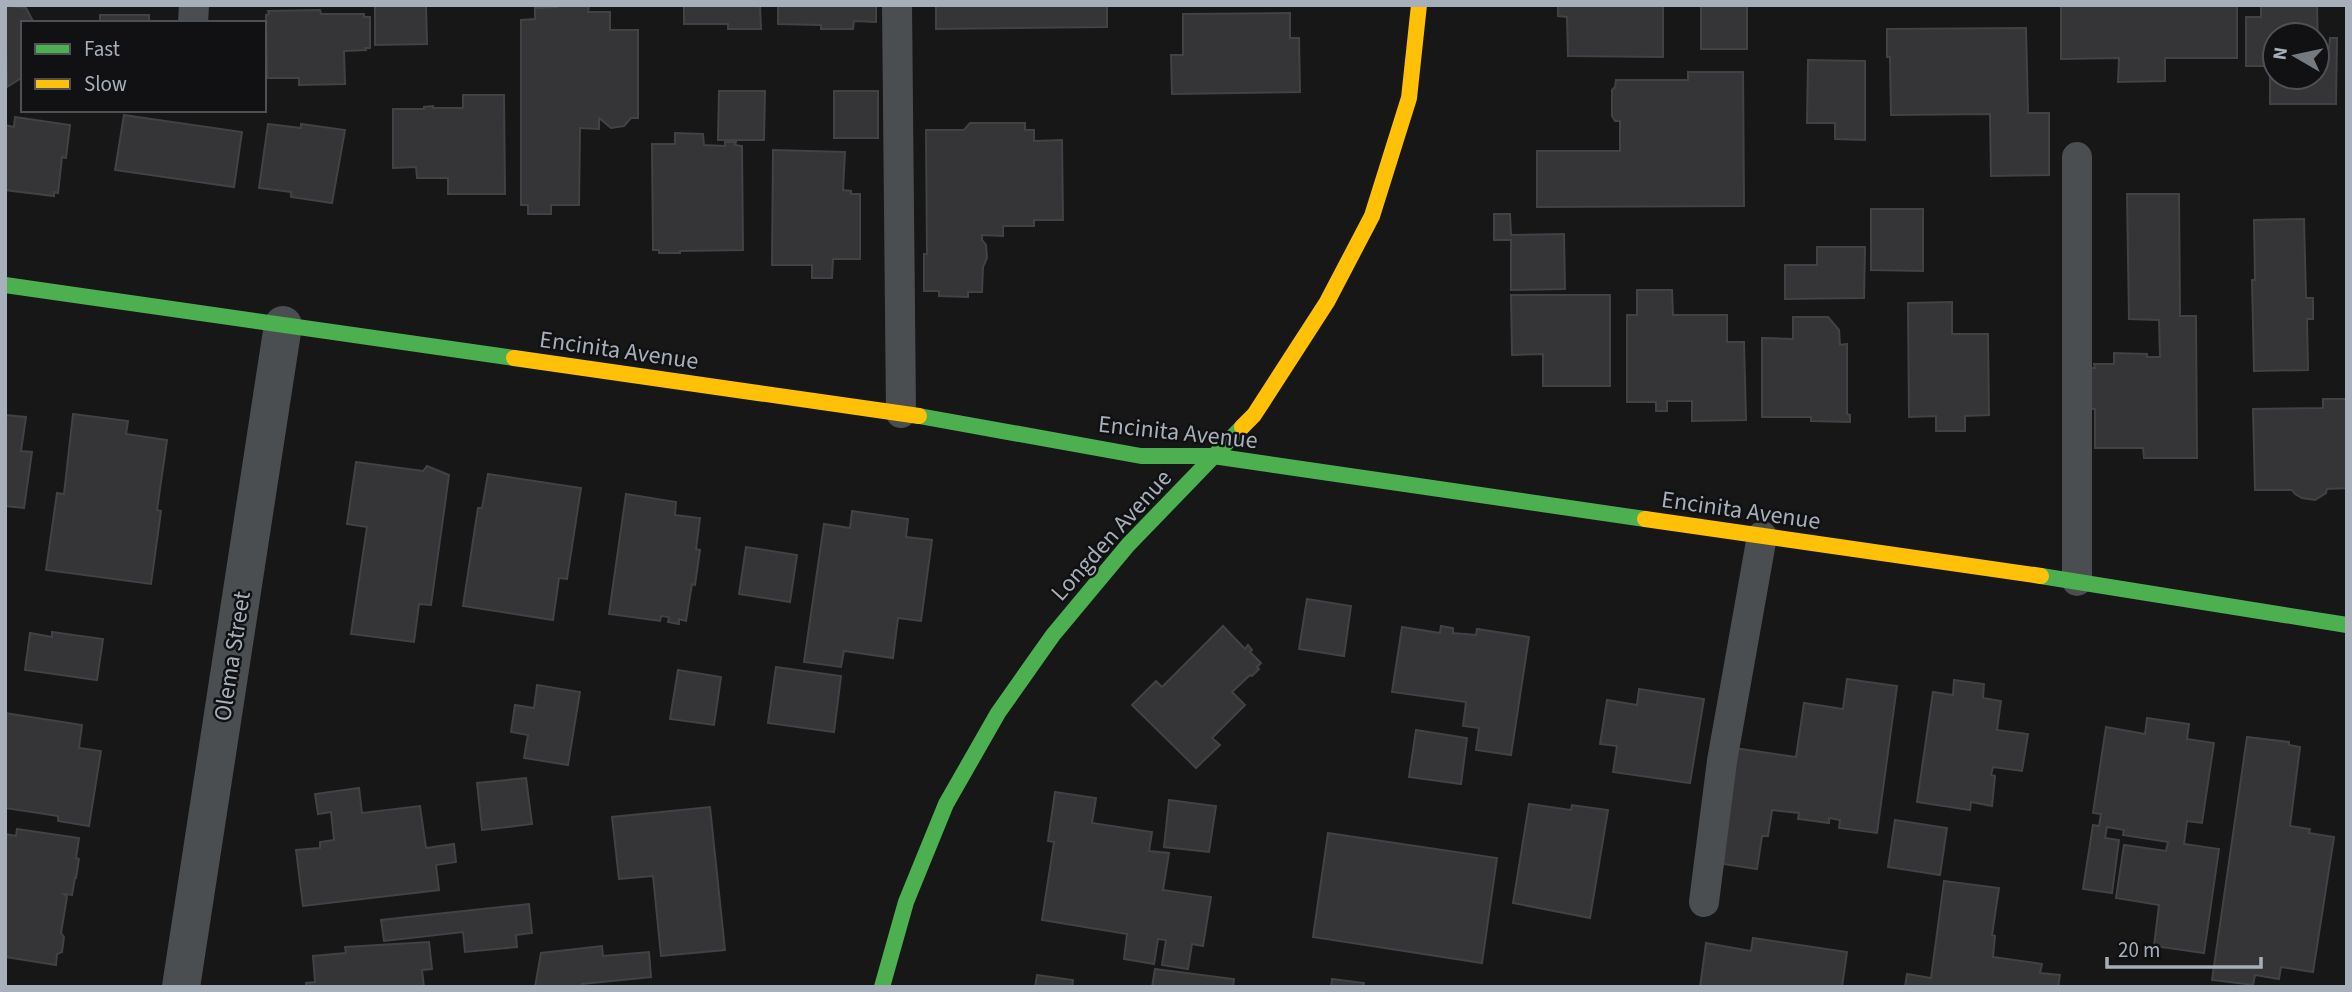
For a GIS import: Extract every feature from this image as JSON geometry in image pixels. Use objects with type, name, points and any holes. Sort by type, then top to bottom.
[{"type":"street","name":"Longden Avenue","points":[[882,987],[906,902],[946,804],[998,713],[1053,635],[1120,555],[1254,415],[1327,302],[1372,216],[1409,98],[1419,5]]},
{"type":"street","name":"Encinita Avenue","points":[[5,285],[901,413],[1142,456],[1213,456],[2077,581],[2347,625]]},
{"type":"street","name":"Olema Street","points":[[181,987],[282,326]]},
{"type":"lane","points":[[897,5],[901,413]]},
{"type":"lane","points":[[2077,157],[2077,581]]},
{"type":"lane","points":[[1704,902],[1722,761],[1762,536]]},
{"type":"building","points":[[5,5],[26,8],[33,21],[21,21],[21,78],[7,87]]},
{"type":"building","points":[[375,5],[426,5],[427,44],[375,45]]},
{"type":"building","points":[[589,5],[588,12],[610,12],[610,30],[638,30],[638,118],[631,118],[624,126],[611,128],[599,118],[599,129],[580,128],[579,205],[551,205],[551,214],[528,214],[528,205],[521,205],[521,20],[535,19],[535,8]]},
{"type":"building","points":[[684,5],[760,5],[761,29],[728,29],[728,24],[684,24]]},
{"type":"building","points":[[778,5],[876,5],[876,22],[854,21],[853,29],[821,29],[821,25],[778,24]]},
{"type":"building","points":[[936,5],[1107,5],[1107,27],[936,29]]},
{"type":"building","points":[[1558,5],[1663,5],[1663,57],[1568,56],[1567,17],[1558,16]]},
{"type":"building","points":[[1701,5],[1747,5],[1747,49],[1701,49]]},
{"type":"building","points":[[2061,5],[2237,5],[2237,58],[2165,58],[2165,81],[2118,82],[2119,58],[2061,59]]},
{"type":"building","points":[[2261,5],[2317,5],[2317,21],[2261,21],[2261,66],[2246,66],[2246,17],[2261,17]]},
{"type":"building","points":[[320,10],[321,14],[364,14],[364,17],[370,17],[370,48],[344,51],[345,84],[299,85],[299,78],[267,78],[268,11]]},
{"type":"building","points":[[1290,13],[1290,38],[1299,38],[1300,92],[1172,94],[1171,55],[1183,55],[1183,14]]},
{"type":"building","points":[[100,15],[149,15],[149,21],[100,21]]},
{"type":"building","points":[[2026,28],[2028,113],[2049,113],[2049,175],[1991,176],[1990,114],[1891,115],[1887,29]]},
{"type":"building","points":[[2331,38],[2337,38],[2336,104],[2270,104],[2270,91],[2331,91]]},
{"type":"building","points":[[1808,60],[1865,61],[1865,140],[1835,139],[1835,123],[1807,123]]},
{"type":"building","points":[[1688,72],[1743,72],[1744,206],[1537,207],[1537,151],[1620,151],[1620,121],[1615,121],[1612,116],[1612,90],[1616,80],[1688,80]]},
{"type":"building","points":[[719,91],[765,91],[764,140],[718,140]]},
{"type":"building","points":[[834,91],[878,91],[878,138],[834,138]]},
{"type":"building","points":[[463,95],[504,95],[505,194],[448,194],[448,178],[417,178],[416,167],[393,168],[393,109],[424,109],[433,106],[463,108]]},
{"type":"building","points":[[124,115],[242,132],[234,187],[115,170]]},
{"type":"building","points":[[15,117],[70,125],[66,158],[62,157],[58,193],[54,192],[54,196],[5,190],[5,125],[14,127]]},
{"type":"building","points":[[970,123],[1025,123],[1025,130],[1034,130],[1034,141],[1062,140],[1063,220],[1034,220],[1034,226],[1003,226],[1003,236],[982,235],[987,258],[983,267],[982,292],[968,292],[968,297],[939,296],[939,291],[924,291],[924,254],[927,254],[926,130],[964,130]]},
{"type":"building","points":[[268,124],[301,128],[301,124],[345,130],[332,203],[291,197],[291,192],[259,188]]},
{"type":"building","points":[[675,133],[703,134],[704,145],[725,146],[725,142],[736,142],[735,145],[742,146],[743,250],[659,253],[659,250],[653,250],[652,144],[675,144]]},
{"type":"building","points":[[773,150],[845,152],[843,190],[860,194],[860,259],[833,259],[832,278],[812,278],[812,265],[772,265]]},
{"type":"building","points":[[2127,194],[2179,194],[2180,316],[2196,316],[2197,458],[2144,458],[2143,448],[2095,448],[2095,409],[2081,409],[2094,364],[2114,364],[2114,353],[2160,357],[2159,320],[2129,319]]},
{"type":"building","points":[[1871,209],[1923,209],[1923,271],[1871,270]]},
{"type":"building","points":[[1494,214],[1510,214],[1511,235],[1564,234],[1565,289],[1511,290],[1511,240],[1494,240]]},
{"type":"building","points":[[2304,219],[2306,298],[2313,298],[2313,319],[2307,319],[2308,370],[2254,371],[2254,220]]},
{"type":"building","points":[[1817,247],[1865,247],[1864,298],[1785,299],[1785,265],[1817,265]]},
{"type":"building","points":[[1637,290],[1672,290],[1673,315],[1727,315],[1727,342],[1744,342],[1746,420],[1692,421],[1692,401],[1667,401],[1667,411],[1656,411],[1656,402],[1627,402],[1627,315],[1637,315]]},
{"type":"building","points":[[1511,295],[1610,295],[1610,386],[1543,386],[1543,354],[1512,355]]},
{"type":"building","points":[[1952,302],[1952,334],[1988,334],[1989,415],[1965,416],[1965,431],[1936,431],[1936,416],[1909,417],[1908,303]]},
{"type":"building","points":[[1793,317],[1828,317],[1839,330],[1840,345],[1847,344],[1847,414],[1850,415],[1850,422],[1811,421],[1811,417],[1762,417],[1762,338],[1793,339]]},
{"type":"building","points":[[2323,399],[2347,399],[2347,488],[2327,489],[2326,493],[2315,500],[2302,498],[2292,490],[2255,490],[2253,409],[2323,408]]},
{"type":"building","points":[[73,414],[128,421],[126,434],[167,440],[157,510],[161,511],[151,584],[46,570],[57,493],[64,494]]},
{"type":"building","points":[[5,415],[26,417],[21,451],[32,452],[24,508],[5,506]]},
{"type":"building","points":[[356,462],[423,471],[427,466],[449,475],[431,605],[419,604],[414,642],[351,634],[367,527],[347,524]]},
{"type":"building","points":[[488,474],[581,488],[567,579],[559,578],[553,620],[463,606],[478,508],[482,508]]},
{"type":"building","points":[[626,494],[676,502],[675,515],[700,518],[696,549],[700,550],[686,621],[679,619],[679,624],[668,622],[669,617],[661,616],[660,621],[609,614]]},
{"type":"building","points":[[852,511],[908,519],[906,537],[932,540],[921,621],[898,618],[893,658],[844,651],[841,667],[804,662],[824,524],[850,528]]},
{"type":"building","points":[[746,547],[797,555],[790,602],[739,594]]},
{"type":"building","points":[[1307,599],[1351,606],[1344,656],[1299,649]]},
{"type":"building","points":[[1223,626],[1245,649],[1248,645],[1252,650],[1250,652],[1261,663],[1252,676],[1232,692],[1245,705],[1212,738],[1220,745],[1196,768],[1132,705],[1156,681],[1162,687]]},
{"type":"building","points":[[1441,626],[1453,628],[1453,633],[1476,635],[1477,629],[1529,637],[1511,755],[1476,750],[1479,728],[1463,726],[1466,702],[1392,692],[1402,627],[1440,633]]},
{"type":"building","points":[[52,632],[103,639],[97,680],[25,670],[30,633],[52,637]]},
{"type":"building","points":[[776,667],[841,676],[834,732],[768,723]]},
{"type":"building","points":[[678,670],[721,677],[714,725],[670,719]]},
{"type":"building","points":[[1847,679],[1897,686],[1877,833],[1839,828],[1840,820],[1829,818],[1829,823],[1798,819],[1799,813],[1772,810],[1768,836],[1762,836],[1757,869],[1723,864],[1734,748],[1796,757],[1804,703],[1843,709]]},
{"type":"building","points":[[1954,680],[1984,684],[1983,698],[2001,701],[1997,730],[2028,734],[2022,771],[1993,767],[1991,775],[1995,776],[1992,806],[1971,802],[1970,810],[1917,802],[1933,692],[1953,695]]},
{"type":"building","points":[[537,685],[580,692],[568,765],[524,758],[528,735],[511,732],[515,705],[534,708]]},
{"type":"building","points":[[1639,689],[1704,699],[1690,783],[1613,772],[1617,746],[1600,744],[1607,700],[1637,705]]},
{"type":"building","points":[[5,713],[82,725],[79,748],[101,751],[89,826],[58,821],[58,816],[5,808]]},
{"type":"building","points":[[2147,718],[2189,724],[2187,739],[2214,743],[2202,823],[2187,821],[2184,844],[2219,849],[2204,953],[2154,946],[2159,905],[2116,898],[2124,845],[2166,851],[2168,842],[2123,835],[2124,830],[2107,827],[2105,838],[2119,840],[2112,893],[2083,889],[2093,825],[2099,826],[2101,814],[2093,813],[2106,727],[2145,734]]},
{"type":"building","points":[[1416,730],[1467,738],[1461,784],[1409,777]]},
{"type":"building","points":[[2247,737],[2289,742],[2289,745],[2300,747],[2290,826],[2310,829],[2309,833],[2334,837],[2313,972],[2281,967],[2279,979],[2255,975],[2253,985],[2212,980]]},
{"type":"building","points":[[526,778],[532,824],[482,830],[477,783]]},
{"type":"building","points":[[359,788],[362,813],[420,806],[426,848],[454,844],[456,862],[436,865],[439,890],[303,906],[296,850],[320,848],[320,842],[334,840],[331,812],[318,814],[315,794]]},
{"type":"building","points":[[1055,792],[1096,798],[1092,823],[1152,832],[1149,851],[1169,853],[1163,890],[1211,897],[1203,946],[1192,944],[1188,969],[1162,965],[1166,940],[1158,939],[1154,964],[1124,959],[1127,934],[1042,920],[1054,842],[1048,841]]},
{"type":"building","points":[[1169,800],[1216,806],[1209,852],[1164,847]]},
{"type":"building","points":[[1529,804],[1571,810],[1572,805],[1608,810],[1590,918],[1513,903]]},
{"type":"building","points":[[710,807],[725,950],[661,956],[653,876],[619,879],[612,817]]},
{"type":"building","points":[[1895,820],[1947,828],[1940,875],[1888,867]]},
{"type":"building","points":[[17,829],[79,838],[76,858],[79,859],[72,895],[64,894],[67,897],[61,933],[64,937],[62,952],[57,954],[56,965],[5,957],[5,834],[16,836]]},
{"type":"building","points":[[1328,833],[1497,858],[1482,963],[1313,937]]},
{"type":"building","points":[[1944,881],[1999,888],[1992,935],[1995,936],[1993,957],[2042,964],[2040,973],[2060,975],[2058,987],[1905,987],[1907,974],[1931,978]]},
{"type":"building","points":[[529,904],[532,933],[516,935],[517,947],[465,952],[463,932],[384,941],[381,920]]},
{"type":"building","points":[[1753,938],[1847,952],[1842,987],[1700,987],[1706,943],[1751,951]]},
{"type":"building","points":[[429,942],[432,969],[422,970],[424,987],[306,987],[306,983],[315,982],[313,956],[346,953],[345,947]]},
{"type":"building","points":[[602,946],[603,956],[649,952],[651,977],[582,984],[582,987],[535,987],[541,953]]},
{"type":"building","points":[[1155,969],[1234,979],[1233,987],[1152,987]]},
{"type":"building","points":[[1037,975],[1073,980],[1072,987],[1035,987]]},
{"type":"building","points":[[1332,979],[1364,983],[1363,987],[1331,987]]},
{"type":"traffic: fast","points":[[5,285],[514,358]]},
{"type":"traffic: fast","points":[[919,416],[1141,456],[1213,456],[1645,519]]},
{"type":"traffic: fast","points":[[882,987],[906,902],[946,804],[998,713],[1053,635],[1128,545],[1242,427]]},
{"type":"traffic: fast","points":[[2041,576],[2347,625]]},
{"type":"traffic: slow","points":[[1242,427],[1254,415],[1327,302],[1372,216],[1409,98],[1419,5]]},
{"type":"traffic: slow","points":[[514,358],[919,416]]},
{"type":"traffic: slow","points":[[1645,519],[2041,576]]}]
